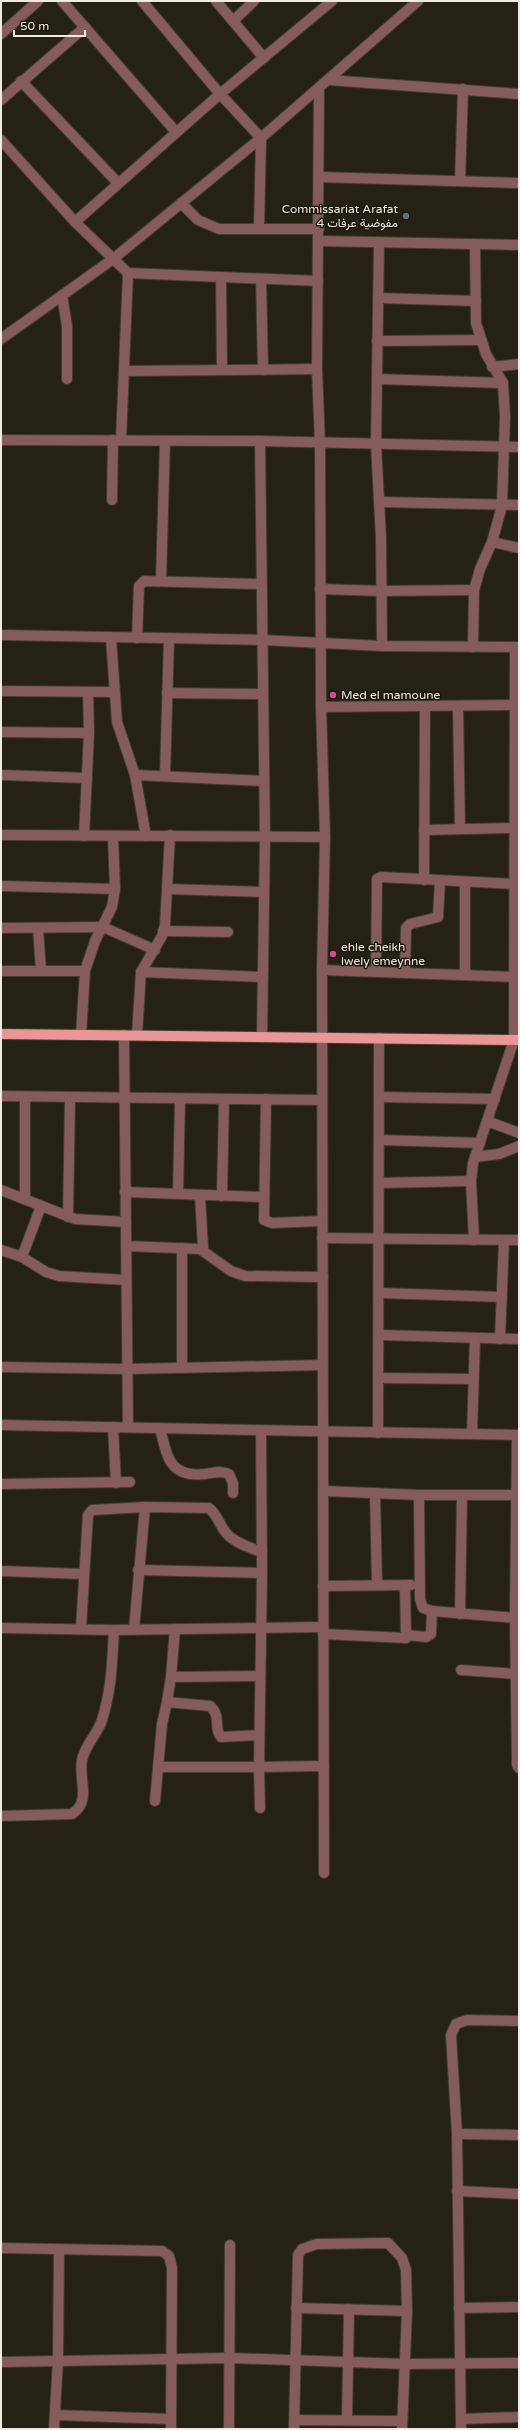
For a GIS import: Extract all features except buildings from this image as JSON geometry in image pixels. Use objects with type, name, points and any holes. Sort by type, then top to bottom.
[{"type":"main road","points":[[1,1034],[516,1040]]},
{"type":"street","points":[[1,34],[38,1]]},
{"type":"street","points":[[62,1],[176,132]]},
{"type":"street","points":[[142,1],[220,94],[261,138],[259,229]]},
{"type":"street","points":[[216,1],[264,58]]},
{"type":"street","points":[[233,21],[254,1]]},
{"type":"street","points":[[1,339],[113,259],[181,204],[319,88],[407,5],[418,1]]},
{"type":"street","points":[[75,222],[176,132],[329,2]]},
{"type":"street","points":[[1,100],[85,27]]},
{"type":"street","points":[[328,80],[519,94]]},
{"type":"street","points":[[21,82],[118,183]]},
{"type":"street","points":[[319,88],[317,369],[320,444],[321,707],[325,837],[322,970],[324,1873]]},
{"type":"street","points":[[460,181],[463,89]]},
{"type":"street","points":[[1,140],[75,222],[128,273],[318,281]]},
{"type":"street","points":[[319,177],[519,183]]},
{"type":"street","points":[[181,204],[198,220],[206,225],[219,229],[319,229]]},
{"type":"street","points":[[319,241],[519,245]]},
{"type":"street","points":[[379,242],[376,444],[379,502],[382,646]]},
{"type":"street","points":[[473,647],[474,590],[480,569],[492,542],[502,506],[502,447],[505,406],[502,382],[492,367],[480,340],[476,323],[475,244]]},
{"type":"street","points":[[112,500],[125,371],[128,273]]},
{"type":"street","points":[[221,278],[222,370]]},
{"type":"street","points":[[261,279],[262,370]]},
{"type":"street","points":[[62,296],[67,326],[67,379]]},
{"type":"street","points":[[378,298],[476,301]]},
{"type":"street","points":[[377,341],[480,340]]},
{"type":"street","points":[[492,367],[519,364]]},
{"type":"street","points":[[125,371],[317,369]]},
{"type":"street","points":[[377,379],[502,382]]},
{"type":"street","points":[[1,440],[260,441],[320,444],[519,447]]},
{"type":"street","points":[[161,581],[165,441]]},
{"type":"street","points":[[260,441],[260,584],[263,640],[262,694],[265,836],[262,1037]]},
{"type":"street","points":[[379,502],[502,506],[519,505]]},
{"type":"street","points":[[492,542],[519,548]]},
{"type":"street","points":[[137,638],[139,586],[144,581],[260,584]]},
{"type":"street","points":[[320,589],[380,592],[474,590]]},
{"type":"street","points":[[1,636],[263,640],[320,645],[517,647],[517,799],[515,828],[517,852],[515,884],[517,976],[516,1040],[475,1157],[471,1181],[474,1240]]},
{"type":"street","points":[[111,638],[117,722],[136,775],[146,836]]},
{"type":"street","points":[[165,776],[169,639]]},
{"type":"street","points":[[1,691],[114,692]]},
{"type":"street","points":[[84,836],[89,733],[88,692]]},
{"type":"street","points":[[167,693],[262,694]]},
{"type":"street","points":[[321,707],[517,705]]},
{"type":"street","points":[[424,880],[425,706]]},
{"type":"street","points":[[458,706],[460,829]]},
{"type":"street","points":[[1,732],[89,733]]},
{"type":"street","points":[[1,775],[87,778]]},
{"type":"street","points":[[136,775],[264,781]]},
{"type":"street","points":[[424,830],[515,828]]},
{"type":"street","points":[[1,835],[325,837]]},
{"type":"street","points":[[137,1035],[141,972],[155,950],[163,931],[170,835]]},
{"type":"street","points":[[81,1035],[85,971],[95,941],[112,907],[115,889],[113,836]]},
{"type":"street","points":[[376,972],[377,879],[381,877],[515,884]]},
{"type":"street","points":[[405,973],[406,928],[410,924],[438,917],[440,881]]},
{"type":"street","points":[[465,882],[465,974]]},
{"type":"street","points":[[1,886],[115,889]]},
{"type":"street","points":[[167,889],[263,892]]},
{"type":"street","points":[[1,928],[103,927],[155,950]]},
{"type":"street","points":[[38,928],[41,971]]},
{"type":"street","points":[[163,931],[228,932]]},
{"type":"street","points":[[322,970],[517,976]]},
{"type":"street","points":[[1,971],[85,971]]},
{"type":"street","points":[[141,972],[262,977]]},
{"type":"street","points":[[124,1035],[126,1369],[128,1427]]},
{"type":"street","points":[[378,1433],[380,1335],[379,1038]]},
{"type":"street","points":[[1,1096],[124,1099],[322,1100]]},
{"type":"street","points":[[25,1097],[25,1200]]},
{"type":"street","points":[[380,1097],[495,1099]]},
{"type":"street","points":[[68,1217],[70,1098]]},
{"type":"street","points":[[178,1194],[180,1099]]},
{"type":"street","points":[[266,1099],[264,1214],[267,1222],[322,1221]]},
{"type":"street","points":[[222,1196],[224,1100]]},
{"type":"street","points":[[488,1121],[519,1133]]},
{"type":"street","points":[[380,1140],[480,1143]]},
{"type":"street","points":[[475,1157],[499,1154],[519,1146]]},
{"type":"street","points":[[379,1183],[471,1181]]},
{"type":"street","points":[[1,1190],[68,1217],[83,1220],[126,1222]]},
{"type":"street","points":[[125,1192],[264,1197]]},
{"type":"street","points":[[200,1195],[204,1244],[200,1249]]},
{"type":"street","points":[[22,1256],[41,1206]]},
{"type":"street","points":[[322,1238],[519,1240]]},
{"type":"street","points":[[500,1339],[504,1240]]},
{"type":"street","points":[[126,1246],[200,1249],[231,1271],[245,1276],[323,1276]]},
{"type":"street","points":[[182,1248],[182,1368]]},
{"type":"street","points":[[1,1250],[22,1256],[46,1272],[59,1276],[126,1280]]},
{"type":"street","points":[[380,1293],[502,1297]]},
{"type":"street","points":[[380,1335],[519,1339]]},
{"type":"street","points":[[472,1434],[475,1338]]},
{"type":"street","points":[[1,1367],[126,1369],[323,1365]]},
{"type":"street","points":[[379,1378],[473,1379]]},
{"type":"street","points":[[1,1425],[518,1435],[517,1594],[515,1618],[517,1643],[517,1765],[519,1768]]},
{"type":"street","points":[[113,1427],[116,1483]]},
{"type":"street","points":[[160,1428],[168,1460],[179,1471],[192,1475],[223,1471],[229,1474],[233,1483],[233,1493]]},
{"type":"street","points":[[260,1808],[259,1735],[262,1572],[261,1431]]},
{"type":"street","points":[[1,1484],[130,1482]]},
{"type":"street","points":[[324,1491],[419,1495],[518,1495]]},
{"type":"street","points":[[375,1493],[377,1585]]},
{"type":"street","points":[[419,1495],[420,1599],[423,1608],[432,1611],[515,1618]]},
{"type":"street","points":[[460,1614],[462,1495]]},
{"type":"street","points":[[81,1628],[88,1515],[92,1510],[145,1507],[209,1508],[216,1514],[227,1534],[244,1545],[262,1552]]},
{"type":"street","points":[[134,1629],[138,1570],[145,1507]]},
{"type":"street","points":[[138,1570],[262,1572]]},
{"type":"street","points":[[1,1571],[84,1574]]},
{"type":"street","points":[[405,1585],[407,1635]]},
{"type":"street","points":[[323,1586],[420,1585]]},
{"type":"street","points":[[1,1628],[81,1628],[114,1630],[261,1628],[323,1631],[402,1639],[407,1635],[426,1637],[431,1634],[432,1611]]},
{"type":"street","points":[[155,1801],[162,1724],[168,1702],[175,1629]]},
{"type":"street","points":[[1,1816],[72,1814],[82,1802],[84,1796],[82,1762],[85,1748],[98,1729],[111,1692],[114,1630]]},
{"type":"street","points":[[461,1670],[516,1674]]},
{"type":"street","points":[[171,1678],[260,1676]]},
{"type":"street","points":[[168,1702],[210,1706],[217,1715],[218,1734],[221,1737],[259,1735]]},
{"type":"street","points":[[158,1767],[324,1766]]},
{"type":"street","points":[[460,2429],[457,2134],[451,2035],[456,2024],[468,2020],[519,2021]]},
{"type":"street","points":[[457,2134],[519,2136]]},
{"type":"street","points":[[458,2191],[519,2194]]},
{"type":"street","points":[[388,2243],[402,2258],[406,2270],[407,2311],[402,2425],[347,2420],[294,2425],[298,2255],[302,2249],[317,2244],[388,2243]]},
{"type":"street","points":[[229,2429],[230,2245]]},
{"type":"street","points":[[1,2248],[162,2251],[169,2256],[172,2268],[171,2424],[55,2415]]},
{"type":"street","points":[[54,2429],[58,2360],[59,2250]]},
{"type":"street","points":[[459,2308],[519,2307]]},
{"type":"street","points":[[296,2308],[407,2311]]},
{"type":"street","points":[[347,2420],[349,2309]]},
{"type":"street","points":[[1,2362],[230,2358],[405,2364],[519,2363]]},
{"type":"street","points":[[461,2418],[519,2417]]},
{"type":"place","name":"Commissariat Arafat 4 مفوضية عرفات","points":[[406,216]]},
{"type":"place","name":"Med el mamoune","points":[[333,695]]},
{"type":"place","name":"ehle cheikh lwely emeynne","points":[[333,954]]}]
